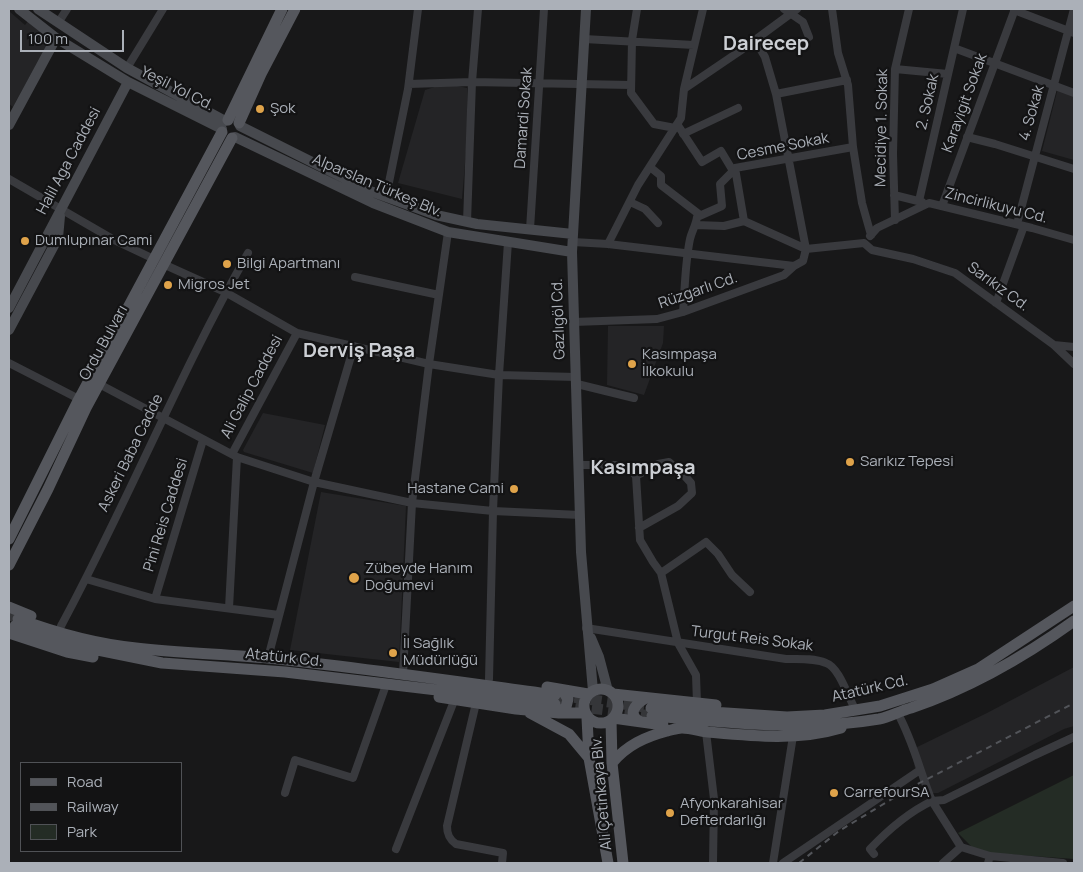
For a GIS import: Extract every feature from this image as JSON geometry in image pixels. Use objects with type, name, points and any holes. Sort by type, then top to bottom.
[{"type":"main road","name":"Ordu Bulvarı","points":[[231,128],[282,9]]},
{"type":"main road","name":"Ordu Bulvarı","points":[[9,539],[80,399],[159,261],[295,9]]},
{"type":"main road","name":"Ordu Bulvarı","points":[[9,565],[159,261]]},
{"type":"main road","name":"Atatürk Cd.","points":[[649,708],[787,717],[825,715],[880,706],[932,689],[978,669],[1074,606]]},
{"type":"main road","name":"Atatürk Cd.","points":[[12,618],[47,630],[90,641],[135,648],[268,658],[403,674],[558,701]]},
{"type":"main road","name":"Atatürk Cd.","points":[[12,618],[67,652],[127,664],[162,663],[284,672],[386,685],[558,701]]},
{"type":"main road","points":[[12,618],[60,626],[168,650]]},
{"type":"main road","name":"Atatürk Cd.","points":[[649,708],[708,722],[809,726],[880,718],[922,704],[986,677],[1074,621]]},
{"type":"main road","points":[[403,674],[432,672],[551,687],[558,701],[586,715],[596,723],[606,723],[612,719],[618,707],[610,692]]},
{"type":"main road","points":[[386,685],[454,700],[516,709],[535,715],[569,734],[589,758]]},
{"type":"main road","points":[[516,709],[558,701],[590,693],[598,689],[649,708],[697,703],[768,712],[855,709]]},
{"type":"main road","points":[[586,715],[584,703],[590,693]]},
{"type":"main road","points":[[641,722],[636,720],[634,715],[637,703],[649,708]]},
{"type":"main road","name":"Ali Çetinkaya Blv.","points":[[586,715],[589,758],[608,863]]},
{"type":"main road","points":[[612,719],[706,732],[769,736],[807,736],[830,732],[867,720]]},
{"type":"main road","name":"Ali Çetinkaya Blv.","points":[[612,719],[612,763],[623,863]]},
{"type":"main road","points":[[612,763],[634,743],[649,736],[681,728]]},
{"type":"street","name":"Yeşil Yol Cd.","points":[[19,9],[56,38],[128,82],[231,128]]},
{"type":"street","name":"Yeşil Yol Cd.","points":[[38,9],[127,68],[231,128]]},
{"type":"street","points":[[58,23],[67,9]]},
{"type":"street","points":[[127,68],[163,9]]},
{"type":"street","points":[[386,197],[409,84],[418,9]]},
{"type":"street","points":[[467,222],[472,82],[478,9]]},
{"type":"street","name":"Damardi Sokak","points":[[530,229],[544,9]]},
{"type":"street","name":"Gazlıgöl Cd.","points":[[586,9],[573,243],[581,552],[590,693]]},
{"type":"street","points":[[637,9],[632,40],[631,93],[654,124],[676,126],[702,162],[721,151],[734,170],[744,221]]},
{"type":"street","points":[[608,244],[630,202],[681,118],[684,89],[703,9]]},
{"type":"street","points":[[832,9],[838,53],[847,80],[862,203],[872,235]]},
{"type":"street","name":"Mecidiye 1. Sokak","points":[[895,220],[893,154],[895,69],[909,9]]},
{"type":"street","name":"2. Sokak","points":[[919,201],[963,9]]},
{"type":"street","points":[[1014,9],[1071,31]]},
{"type":"street","name":"Karayigit Sokak","points":[[942,206],[1014,9]]},
{"type":"street","name":"4. Sokak","points":[[996,303],[1021,225],[1034,156],[1071,31],[1074,9]]},
{"type":"street","points":[[684,89],[755,40],[791,10],[803,22],[809,37]]},
{"type":"street","points":[[9,125],[56,38]]},
{"type":"street","points":[[584,38],[694,45]]},
{"type":"street","points":[[573,243],[608,244],[794,266],[803,261],[806,249],[776,94],[765,58],[755,40]]},
{"type":"street","points":[[954,48],[1074,93]]},
{"type":"street","points":[[895,69],[948,74]]},
{"type":"street","points":[[776,94],[847,80]]},
{"type":"street","name":"Halil Aga Caddesi","points":[[9,308],[128,82]]},
{"type":"street","points":[[409,84],[540,82],[631,85]]},
{"type":"street","points":[[683,134],[738,108]]},
{"type":"street","name":"Alparslan Türkeş Blv.","points":[[231,128],[370,191],[436,215],[467,222],[530,229],[573,243]]},
{"type":"street","name":"Alparslan Türkeş Blv.","points":[[231,128],[374,203],[448,232],[508,242],[573,243]]},
{"type":"street","points":[[967,137],[1074,169]]},
{"type":"street","name":"Cesme Sokak","points":[[700,215],[722,206],[720,184],[734,170],[854,147]]},
{"type":"street","points":[[650,168],[661,176],[661,184],[700,215],[690,237],[683,312]]},
{"type":"street","points":[[9,179],[116,242],[225,292],[297,333],[429,364],[499,375],[577,380],[634,398]]},
{"type":"street","points":[[894,195],[929,203]]},
{"type":"street","points":[[630,202],[645,210],[658,223]]},
{"type":"street","name":"Zincirlikuyu Cd.","points":[[864,243],[877,228],[929,203],[1074,240]]},
{"type":"street","points":[[9,330],[58,238],[61,210]]},
{"type":"street","points":[[696,225],[724,226],[744,221],[806,249],[864,243]]},
{"type":"street","points":[[403,674],[412,503],[448,232]]},
{"type":"street","points":[[489,679],[493,511],[499,375],[508,242]]},
{"type":"street","name":"Sarıkız Cd.","points":[[864,243],[872,250],[912,259],[955,273],[1054,344],[1074,364]]},
{"type":"street","name":"Askeri Baba Cadde","points":[[60,626],[86,579],[162,418],[225,292],[248,252]]},
{"type":"street","name":"Rüzgarlı Cd.","points":[[574,322],[657,319],[683,312],[784,275],[794,266]]},
{"type":"street","points":[[355,277],[439,295]]},
{"type":"street","name":"Ali Galip Caddesi","points":[[234,455],[297,333]]},
{"type":"street","points":[[1054,344],[1074,347]]},
{"type":"street","points":[[268,658],[314,482],[354,346]]},
{"type":"street","points":[[9,363],[80,399]]},
{"type":"street","points":[[99,384],[234,455],[314,482],[412,503],[493,511],[580,515]]},
{"type":"street","name":"Pini Reis Caddesi","points":[[155,599],[203,440]]},
{"type":"street","points":[[229,608],[234,455]]},
{"type":"street","points":[[636,476],[658,464],[669,462],[683,474],[692,487],[692,493],[685,500],[639,528]]},
{"type":"street","points":[[579,465],[618,465],[629,468],[636,476],[640,540],[652,562],[661,573],[678,643],[696,675],[697,703]]},
{"type":"street","points":[[661,573],[706,542],[718,554],[732,575],[750,592]]},
{"type":"street","points":[[86,579],[155,599],[279,615]]},
{"type":"street","points":[[586,628],[678,643]]},
{"type":"street","name":"Gazlıgöl Cd.","points":[[586,628],[599,657],[610,692]]},
{"type":"street","name":"Turgut Reis Sokak","points":[[678,643],[786,659],[815,660],[828,663],[835,669],[855,709]]},
{"type":"street","points":[[285,793],[295,760],[353,778],[386,685]]},
{"type":"street","points":[[396,849],[454,700]]},
{"type":"street","points":[[476,703],[447,833],[456,844],[502,852],[502,863]]},
{"type":"street","points":[[897,712],[904,724],[932,801],[961,847],[989,860],[1063,863]]},
{"type":"street","points":[[706,732],[714,799],[713,863]]},
{"type":"street","points":[[774,863],[793,736]]},
{"type":"street","points":[[874,854],[870,849],[878,840],[920,807],[932,801],[944,800],[1074,737]]},
{"type":"street","points":[[783,863],[920,770]]},
{"type":"street","points":[[943,863],[961,847]]},
{"type":"shaded area","points":[[9,11],[25,25],[29,20],[51,37],[13,107],[9,104]]},
{"type":"shaded area","points":[[441,85],[467,88],[467,140],[462,199],[398,183],[425,90]]},
{"type":"shaded area","points":[[1058,88],[1074,95],[1074,160],[1042,151]]},
{"type":"shaded area","name":"Kasımpaşa İlkokulu","points":[[608,326],[664,326],[663,343],[644,395],[607,385]]},
{"type":"shaded area","points":[[263,413],[325,425],[313,473],[244,452],[243,450]]},
{"type":"shaded area","name":"Zübeyde Hanım Doğumevi","points":[[321,492],[406,506],[399,662],[290,650]]},
{"type":"shaded area","points":[[1074,667],[1074,726],[1064,729],[938,793],[927,793],[915,768],[911,750],[987,713]]},
{"type":"green space","points":[[1074,775],[1074,859],[990,853],[972,847],[958,833]]},
{"type":"tunnel","points":[[9,614],[18,619]]},
{"type":"tunnel","points":[[558,695],[644,707]]},
{"type":"tunnel","points":[[559,704],[652,716]]},
{"type":"railway","points":[[799,863],[839,831],[910,788],[1074,703]]},
{"type":"place","name":"Şok","points":[[260,109]]},
{"type":"place","name":"Dumlupınar Cami","points":[[25,241]]},
{"type":"place","name":"Bilgi Apartmanı","points":[[227,264]]},
{"type":"place","name":"Migros Jet","points":[[168,285]]},
{"type":"place","name":"Kasımpaşa İlkokulu","points":[[632,364]]},
{"type":"place","name":"Sarıkız Tepesi","points":[[850,462]]},
{"type":"place","name":"Hastane Cami","points":[[514,489]]},
{"type":"place","name":"Zübeyde Hanım Doğumevi","points":[[354,578]]},
{"type":"place","name":"İl Sağlık Müdürlüğü","points":[[393,653]]},
{"type":"place","name":"CarrefourSA","points":[[834,793]]},
{"type":"place","name":"Afyonkarahisar Defterdarlığı","points":[[670,813]]},
{"type":"district","name":"Dairecep","points":[[766,44]]},
{"type":"district","name":"Derviş Paşa","points":[[359,351]]},
{"type":"district","name":"Kasımpaşa","points":[[643,468]]}]
